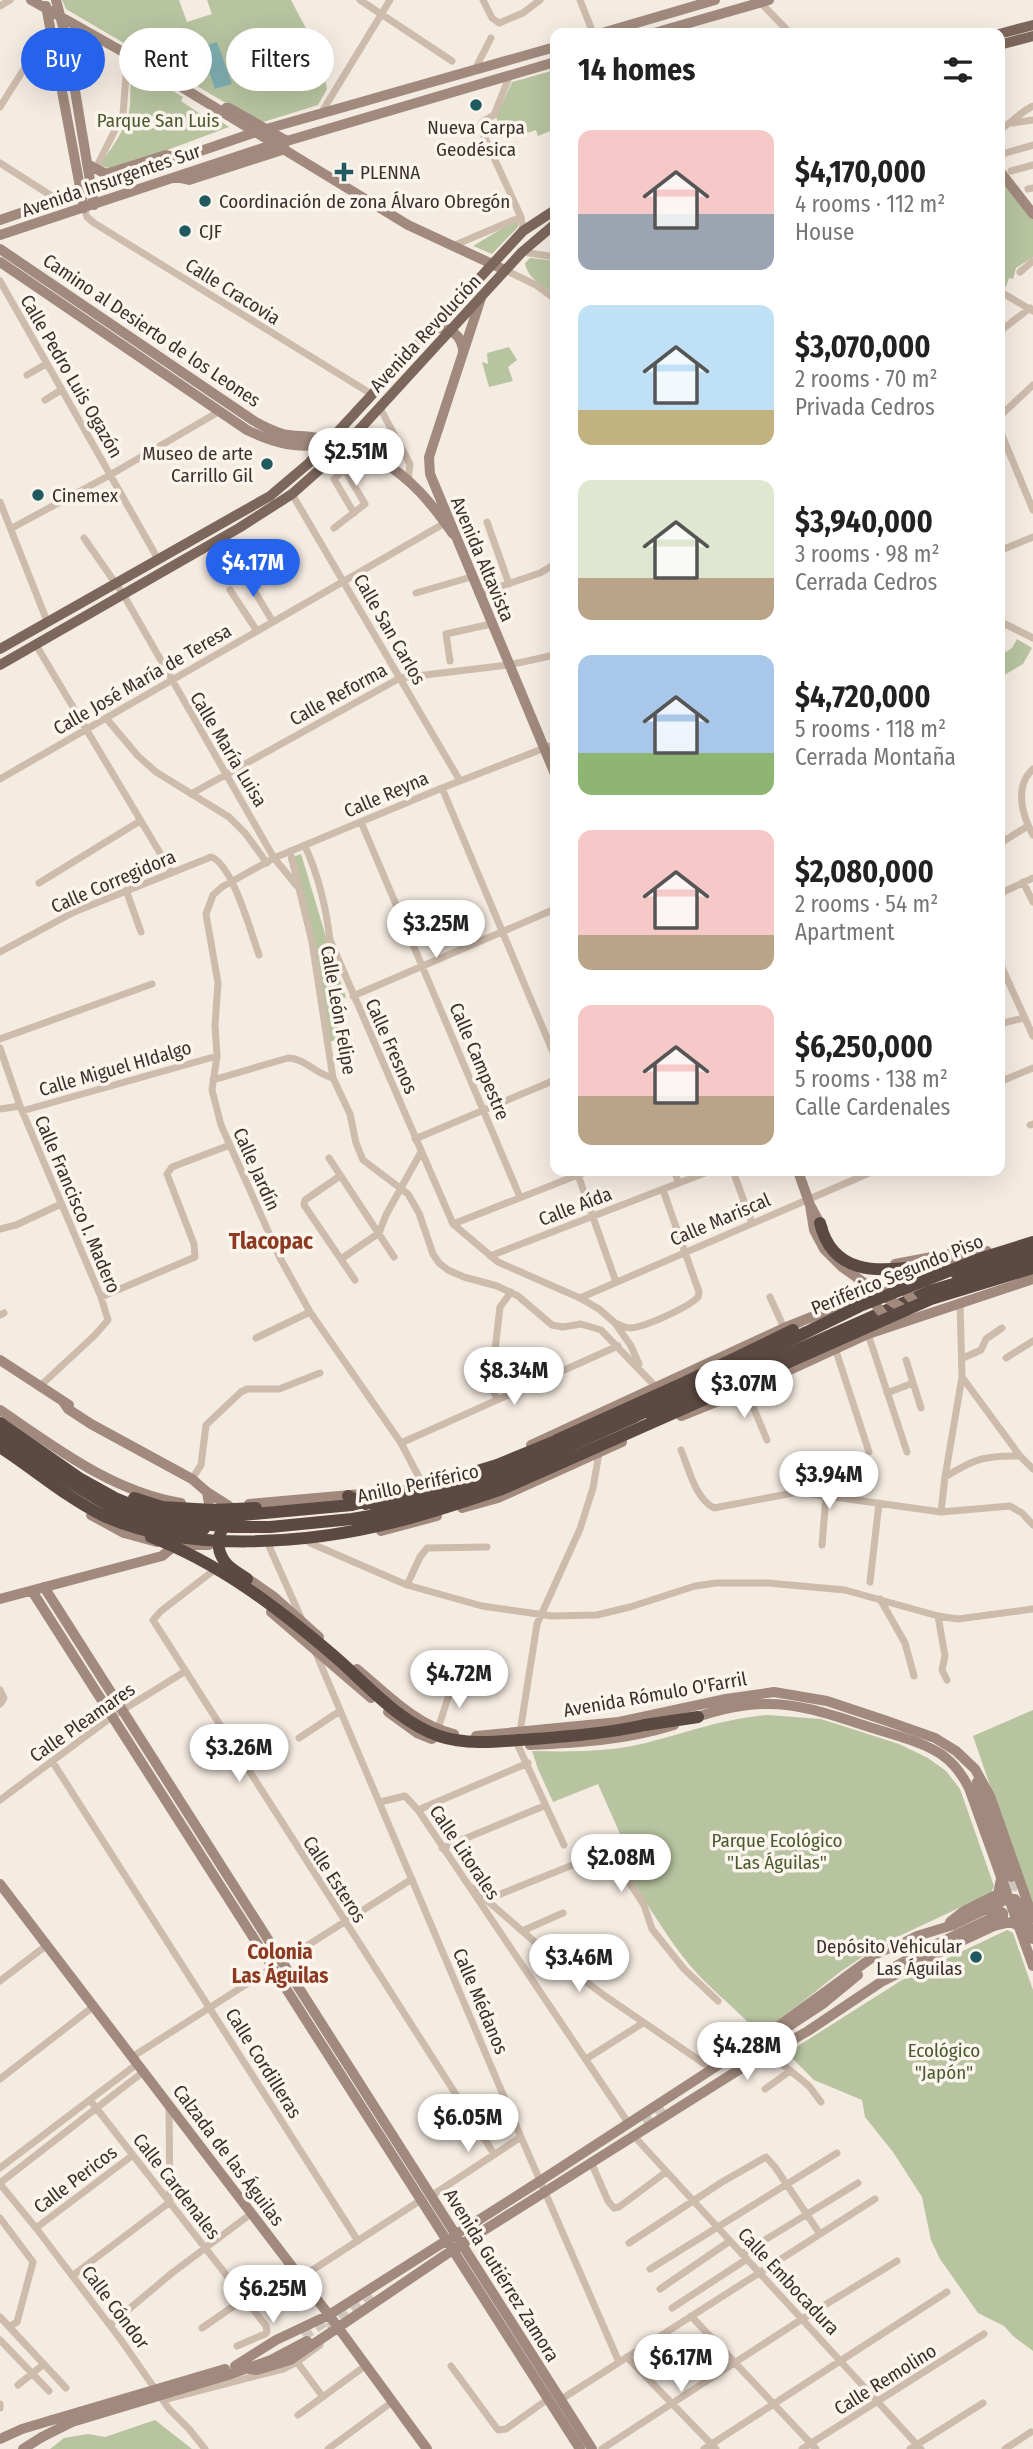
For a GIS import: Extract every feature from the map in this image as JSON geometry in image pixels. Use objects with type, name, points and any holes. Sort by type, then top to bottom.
[{"type":"highway","points":[[820,1223],[827,1243],[839,1256],[854,1265],[880,1270],[916,1271]]},
{"type":"highway","name":"Periférico Segundo Piso","points":[[0,1428],[79,1478],[115,1498],[151,1513],[192,1523],[232,1527],[271,1527],[352,1520],[394,1512],[493,1480],[632,1418],[859,1306],[982,1258],[1033,1242]]},
{"type":"highway","name":"Anillo Periférico","points":[[0,1428],[101,1492],[129,1504],[170,1514],[223,1519],[357,1501],[406,1500],[497,1471],[605,1426],[927,1282],[1033,1251]]},
{"type":"highway","name":"Anillo Periférico","points":[[0,1428],[96,1499],[154,1525],[173,1529],[225,1528],[413,1508],[490,1487],[930,1291],[1033,1260]]},
{"type":"highway","name":"Periférico Segundo Piso","points":[[0,1447],[103,1515],[147,1530],[180,1537],[227,1540],[321,1535],[396,1522],[502,1489],[931,1299],[1033,1268]]},
{"type":"highway","points":[[333,1655],[295,1616],[226,1564],[219,1546],[220,1533],[227,1522],[237,1516],[357,1501],[497,1465],[688,1381],[789,1329]]},
{"type":"highway","points":[[769,1379],[788,1360]]},
{"type":"highway","points":[[605,1426],[610,1408]]},
{"type":"highway","points":[[480,1465],[497,1471]]},
{"type":"highway","points":[[79,1478],[162,1507],[195,1510],[357,1501]]},
{"type":"highway","points":[[413,1508],[433,1518]]},
{"type":"highway","points":[[103,1515],[172,1545],[220,1570],[257,1595],[333,1655],[404,1716],[442,1737],[467,1742],[597,1734],[698,1717]]},
{"type":"main road","points":[[31,0],[45,4],[119,49]]},
{"type":"main road","points":[[56,0],[61,15],[87,164],[86,191]]},
{"type":"main road","points":[[619,28],[715,0]]},
{"type":"main road","points":[[671,28],[763,1]]},
{"type":"main road","points":[[45,4],[89,206]]},
{"type":"main road","points":[[1005,32],[1033,25]]},
{"type":"main road","points":[[1005,43],[1033,36]]},
{"type":"main road","name":"Avenida Insurgentes Sur","points":[[0,220],[262,131],[550,48]]},
{"type":"main road","points":[[176,177],[189,180],[286,145],[550,63]]},
{"type":"main road","points":[[188,91],[218,109],[229,108],[408,225],[505,270]]},
{"type":"main road","points":[[262,131],[275,144],[286,145]]},
{"type":"main road","points":[[234,140],[243,144],[248,152],[243,162]]},
{"type":"main road","name":"Avenida Insurgentes Sur","points":[[0,235],[275,144]]},
{"type":"main road","points":[[87,164],[98,171],[112,173],[166,155],[180,158]]},
{"type":"main road","points":[[1005,178],[1032,212]]},
{"type":"main road","name":"Avenida Revolución","points":[[0,649],[270,496],[299,473],[523,232],[550,213]]},
{"type":"main road","name":"Avenida Revolución","points":[[0,665],[239,528],[292,494],[340,451],[505,270],[550,228]]},
{"type":"main road","name":"Camino al Desierto de los Leones","points":[[0,249],[84,312]]},
{"type":"main road","name":"Camino al Desierto de los Leones","points":[[0,262],[270,429],[284,435],[320,439],[340,451],[376,458],[408,480],[453,534]]},
{"type":"main road","points":[[408,480],[418,477],[429,468],[429,457],[482,297]]},
{"type":"main road","name":"Camino al Desierto de los Leones","points":[[105,326],[204,401],[247,429],[281,444],[309,448],[327,443]]},
{"type":"main road","points":[[433,328],[441,327],[451,331],[461,341],[463,353]]},
{"type":"main road","points":[[204,401],[210,390]]},
{"type":"main road","name":"Avenida Altavista","points":[[429,468],[431,480],[453,534],[550,763]]},
{"type":"main road","points":[[800,1176],[814,1230],[824,1249],[850,1273],[888,1322]]},
{"type":"main road","points":[[808,1202],[829,1238],[842,1252],[870,1264],[894,1264],[948,1254],[963,1258]]},
{"type":"main road","points":[[0,1410],[64,1454],[122,1486],[167,1506],[209,1509],[357,1501],[511,1454],[656,1387],[870,1296],[916,1271],[1033,1237]]},
{"type":"main road","points":[[916,1271],[906,1285],[906,1292],[917,1305],[930,1312]]},
{"type":"main road","points":[[850,1273],[870,1296],[916,1317]]},
{"type":"main road","points":[[0,1454],[103,1523],[124,1533],[157,1542],[177,1545],[204,1539],[269,1546],[395,1528],[498,1498],[746,1390],[868,1334],[888,1322],[916,1317],[1033,1279]]},
{"type":"main road","points":[[0,1360],[64,1403],[68,1409],[192,1479],[229,1506]]},
{"type":"main road","points":[[204,1539],[209,1509],[207,1492]]},
{"type":"main road","points":[[153,1558],[167,1506]]},
{"type":"main road","name":"Avenida Rómulo O'Farril","points":[[167,1506],[188,1532],[204,1539],[218,1558],[273,1595],[303,1620],[320,1639],[391,1698],[414,1716],[438,1729],[469,1736],[620,1722],[726,1699],[774,1692],[827,1701],[919,1731],[949,1746],[975,1769],[989,1796],[1033,1918]]},
{"type":"main road","points":[[0,1599],[162,1556],[177,1545],[209,1509]]},
{"type":"main road","name":"Avenida Rómulo O'Farril","points":[[177,1545],[250,1595],[397,1720],[416,1733],[442,1743],[480,1748],[588,1742],[639,1735],[748,1705],[780,1704],[813,1709],[932,1748],[964,1778],[1006,1876],[1033,1966]]},
{"type":"main road","name":"Avenida Gutiérrez Zamora","points":[[44,1587],[118,1714],[277,1966],[538,2374],[560,2400],[593,2449]]},
{"type":"main road","name":"Avenida Gutiérrez Zamora","points":[[32,1591],[118,1714]]},
{"type":"main road","points":[[522,1745],[523,1732]]},
{"type":"main road","points":[[945,1927],[964,1911],[998,1894],[1006,1876],[974,1776],[962,1758]]},
{"type":"main road","name":"Calzada de las Águilas","points":[[0,1884],[252,2213],[427,2449]]},
{"type":"main road","points":[[542,2186],[591,2162],[737,2071],[770,2054],[909,1958],[992,1917],[1011,1899],[1015,1899],[1022,1908],[1033,1939]]},
{"type":"main road","points":[[229,2370],[276,2340],[329,2315],[455,2242],[780,2025],[881,1951],[945,1927],[992,1917],[1020,1927]]},
{"type":"main road","points":[[848,2001],[666,2107],[802,2019],[897,1946]]},
{"type":"main road","points":[[0,2437],[229,2370],[266,2368],[290,2360],[338,2329],[455,2242]]},
{"type":"main road","points":[[24,2449],[72,2422],[229,2370],[305,2338],[249,2369]]},
{"type":"main road","name":"Avenida Gutiérrez Zamora","points":[[538,2374],[548,2399],[580,2449]]},
{"type":"street","points":[[0,6],[10,0]]},
{"type":"street","points":[[360,0],[452,61]]},
{"type":"street","points":[[320,115],[390,0]]},
{"type":"street","points":[[483,0],[497,23],[523,13],[540,0]]},
{"type":"street","points":[[580,0],[591,28]]},
{"type":"street","points":[[763,1],[786,28]]},
{"type":"street","points":[[0,107],[51,26]]},
{"type":"street","points":[[474,71],[491,38]]},
{"type":"street","points":[[510,75],[494,115],[482,122],[480,127],[521,217],[523,232]]},
{"type":"street","points":[[98,171],[99,162],[123,114],[125,91]]},
{"type":"street","points":[[1013,123],[1033,106]]},
{"type":"street","points":[[1005,127],[1033,120]]},
{"type":"street","points":[[1005,153],[1033,145]]},
{"type":"street","points":[[0,163],[58,200]]},
{"type":"street","points":[[1011,171],[1033,165]]},
{"type":"street","name":"Calle Cracovia","points":[[89,206],[87,217],[94,223],[373,395]]},
{"type":"street","points":[[456,246],[521,217]]},
{"type":"street","points":[[522,252],[550,256]]},
{"type":"street","points":[[1020,272],[1033,261]]},
{"type":"street","points":[[505,270],[536,285],[550,295]]},
{"type":"street","name":"Calle Pedro Luis Ogazón","points":[[0,281],[158,559]]},
{"type":"street","points":[[1005,294],[1031,309],[1005,328]]},
{"type":"street","points":[[27,375],[46,364]]},
{"type":"street","points":[[1005,411],[1033,385]]},
{"type":"street","points":[[45,400],[61,390]]},
{"type":"street","points":[[380,408],[410,464],[408,480]]},
{"type":"street","points":[[12,528],[220,411]]},
{"type":"street","points":[[1005,449],[1033,510]]},
{"type":"street","points":[[334,528],[365,504],[345,469],[340,451]]},
{"type":"street","points":[[345,469],[334,479],[354,513]]},
{"type":"street","name":"Calle San Carlos","points":[[292,494],[460,781]]},
{"type":"street","points":[[0,502],[3,516],[12,528],[47,621]]},
{"type":"street","points":[[488,522],[509,584]]},
{"type":"street","name":"Calle José María de Teresa","points":[[0,779],[445,523]]},
{"type":"street","points":[[1005,549],[1033,537]]},
{"type":"street","name":"Calle María Luisa","points":[[84,538],[123,594],[170,680],[226,773],[270,860]]},
{"type":"street","points":[[478,594],[540,573],[550,567]]},
{"type":"street","points":[[416,593],[471,577]]},
{"type":"street","points":[[250,584],[273,622]]},
{"type":"street","points":[[230,590],[257,631]]},
{"type":"street","points":[[450,661],[446,634],[491,624]]},
{"type":"street","points":[[1005,624],[1033,638]]},
{"type":"street","points":[[36,645],[172,873]]},
{"type":"street","name":"Calle Reforma","points":[[191,794],[400,678],[508,665],[550,656]]},
{"type":"street","name":"Calle León Felipe","points":[[106,718],[156,772],[229,817],[299,887]]},
{"type":"street","name":"Calle Reyna","points":[[232,881],[290,851],[550,745]]},
{"type":"street","points":[[1033,769],[1025,778],[1021,792],[1028,826],[1033,835]]},
{"type":"street","points":[[442,788],[550,1045]]},
{"type":"street","points":[[38,883],[140,821]]},
{"type":"street","name":"Calle Campestre","points":[[361,822],[520,1197]]},
{"type":"street","points":[[1005,840],[1028,826]]},
{"type":"street","name":"Calle Fresnos","points":[[305,846],[318,875],[326,903],[330,940],[453,1224]]},
{"type":"street","name":"Calle León Felipe","points":[[290,851],[312,942],[333,1078],[350,1114],[356,1143],[363,1160],[380,1175],[402,1188],[419,1213],[425,1234],[439,1263],[464,1277],[510,1292],[552,1325],[592,1326],[607,1334],[656,1387]]},
{"type":"street","name":"Calle Corregidora","points":[[0,953],[74,912],[211,857],[224,865],[232,881]]},
{"type":"street","points":[[1005,891],[1033,878]]},
{"type":"street","points":[[232,881],[259,955]]},
{"type":"street","name":"Calle Jardín","points":[[232,881],[213,895],[206,914],[218,983],[215,1025],[217,1056],[213,1080],[215,1106],[281,1258],[310,1312],[401,1443],[421,1480]]},
{"type":"street","points":[[1023,882],[1033,902]]},
{"type":"street","points":[[126,890],[141,932]]},
{"type":"street","points":[[353,996],[550,911]]},
{"type":"street","points":[[1005,975],[1033,1036]]},
{"type":"street","points":[[0,1039],[152,984]]},
{"type":"street","points":[[1005,1023],[1024,1018]]},
{"type":"street","name":"Calle Francisco I. Madero","points":[[0,1048],[21,1108],[101,1297],[108,1320],[39,1387]]},
{"type":"street","name":"Calle Miguel HIdalgo","points":[[0,1109],[21,1108],[217,1056]]},
{"type":"street","points":[[213,1080],[288,1058],[296,1058],[317,1073],[333,1078]]},
{"type":"street","points":[[1005,1080],[1033,1068]]},
{"type":"street","points":[[415,1139],[550,1082]]},
{"type":"street","points":[[101,1297],[195,1257],[194,1244],[167,1174],[172,1167],[230,1145]]},
{"type":"street","points":[[341,1259],[379,1233],[421,1152]]},
{"type":"street","points":[[329,1158],[394,1257]]},
{"type":"street","points":[[340,1176],[306,1200],[304,1205],[355,1280]]},
{"type":"street","points":[[575,1176],[453,1224],[498,1262],[599,1309],[615,1324],[631,1346],[642,1370]]},
{"type":"street","points":[[578,1176],[617,1282]]},
{"type":"street","points":[[676,1176],[679,1183]]},
{"type":"street","name":"Calle Aída","points":[[490,1256],[697,1176]]},
{"type":"street","points":[[735,1176],[752,1223]]},
{"type":"street","name":"Calle Mariscal","points":[[580,1298],[863,1176]]},
{"type":"street","points":[[615,1324],[632,1328],[648,1323],[695,1302],[698,1297],[699,1292],[663,1190]]},
{"type":"street","points":[[0,1228],[16,1224],[61,1204]]},
{"type":"street","points":[[497,1399],[491,1385],[500,1307],[510,1292]]},
{"type":"street","points":[[771,1297],[789,1329]]},
{"type":"street","points":[[941,1513],[962,1377],[960,1302]]},
{"type":"street","points":[[256,1338],[310,1312]]},
{"type":"street","points":[[963,1358],[981,1349],[986,1339],[1002,1328]]},
{"type":"street","points":[[868,1334],[907,1452]]},
{"type":"street","points":[[1006,1357],[1033,1341]]},
{"type":"street","points":[[401,1443],[618,1346]]},
{"type":"street","points":[[835,1348],[869,1452]]},
{"type":"street","points":[[906,1360],[921,1408]]},
{"type":"street","points":[[192,1479],[201,1465],[204,1429],[241,1392],[247,1389],[279,1389],[320,1373]]},
{"type":"street","points":[[962,1377],[1020,1456],[1033,1469]]},
{"type":"street","points":[[887,1393],[913,1383]]},
{"type":"street","points":[[746,1390],[767,1440]]},
{"type":"street","points":[[681,1450],[694,1483],[708,1504],[714,1508],[798,1492],[941,1513],[1010,1506],[1022,1513],[1033,1525]]},
{"type":"street","points":[[523,1732],[540,1615],[580,1529],[593,1488],[599,1453]]},
{"type":"street","points":[[945,1476],[972,1460],[996,1455],[1020,1456]]},
{"type":"street","points":[[822,1545],[826,1497]]},
{"type":"street","points":[[870,1581],[879,1503]]},
{"type":"street","points":[[310,1542],[407,1585],[482,1606],[540,1615],[597,1615],[695,1586],[716,1583],[768,1583],[845,1590],[938,1616],[967,1619],[1033,1609]]},
{"type":"street","points":[[269,1546],[303,1620]]},
{"type":"street","points":[[407,1585],[427,1548],[487,1547]]},
{"type":"street","name":"Calle Esteros","points":[[213,1571],[153,1620],[494,2154]]},
{"type":"street","points":[[880,1599],[905,1643],[914,1676]]},
{"type":"street","points":[[938,1616],[945,1656],[942,1670],[947,1679]]},
{"type":"street","name":"Calle Médanos","points":[[315,1651],[619,2362]]},
{"type":"street","name":"Calle Pleamares","points":[[0,1800],[118,1714],[184,1672]]},
{"type":"street","points":[[438,1729],[452,1685]]},
{"type":"street","points":[[0,1690],[4,1698],[0,1704]]},
{"type":"street","points":[[299,1738],[340,1711]]},
{"type":"street","points":[[522,1745],[544,1806],[564,1845]]},
{"type":"street","name":"Calle Cordilleras","points":[[52,1761],[358,2241]]},
{"type":"street","points":[[418,1810],[528,1763]]},
{"type":"street","name":"Calle Litorales","points":[[380,1802],[405,1796],[418,1810],[629,2124]]},
{"type":"street","points":[[442,1848],[544,1806]]},
{"type":"street","points":[[488,1899],[600,1854],[605,1855],[618,1866],[638,1895],[652,1929],[684,1969],[718,2001]]},
{"type":"street","points":[[0,2168],[210,2008],[412,1879]]},
{"type":"street","points":[[470,1885],[544,1950],[643,2023],[712,2069]]},
{"type":"street","points":[[522,1931],[563,1913]]},
{"type":"street","points":[[0,1981],[47,1945]]},
{"type":"street","points":[[0,2078],[94,2006]]},
{"type":"street","points":[[586,2059],[643,2023]]},
{"type":"street","points":[[770,2054],[809,2086],[821,2102]]},
{"type":"street","points":[[0,2183],[96,2108],[138,2064]]},
{"type":"street","points":[[765,2088],[790,2071]]},
{"type":"street","name":"Calle Cardenales","points":[[90,2100],[266,2326],[267,2332],[237,2346]]},
{"type":"street","points":[[72,2276],[170,2202],[169,2105]]},
{"type":"street","name":"Calle Embocadura","points":[[633,2135],[841,2361],[916,2447]]},
{"type":"street","points":[[300,2278],[521,2137]]},
{"type":"street","points":[[650,2269],[837,2152]]},
{"type":"street","name":"Calle Pericos","points":[[37,2228],[133,2155]]},
{"type":"street","points":[[629,2243],[764,2158],[769,2158],[820,2234]]},
{"type":"street","points":[[591,2162],[608,2201],[614,2207],[619,2207],[666,2172]]},
{"type":"street","name":"Calle Cóndor","points":[[0,2183],[110,2325],[163,2400],[205,2449]]},
{"type":"street","points":[[672,2308],[745,2256],[859,2183]]},
{"type":"street","points":[[560,2400],[875,2199]]},
{"type":"street","points":[[110,2325],[172,2273],[252,2213]]},
{"type":"street","points":[[0,2218],[33,2262],[17,2322],[9,2327]]},
{"type":"street","points":[[660,2290],[730,2241]]},
{"type":"street","points":[[602,2449],[613,2446],[735,2362],[897,2261]]},
{"type":"street","points":[[627,2357],[710,2447],[773,2403],[947,2292]]},
{"type":"street","points":[[202,2329],[244,2298]]},
{"type":"street","points":[[691,2316],[813,2446]]},
{"type":"street","points":[[0,2317],[66,2388]]},
{"type":"street","points":[[163,2400],[271,2372],[297,2362],[338,2329]]},
{"type":"street","name":"Calle Remolino","points":[[802,2449],[813,2446],[984,2334]]},
{"type":"street","points":[[0,2340],[49,2391]]},
{"type":"street","points":[[297,2362],[323,2396]]},
{"type":"street","points":[[18,2385],[44,2364]]},
{"type":"street","points":[[298,2415],[365,2365]]},
{"type":"street","points":[[451,2366],[498,2430],[506,2429],[548,2399]]},
{"type":"street","points":[[328,2449],[392,2402]]},
{"type":"street","points":[[916,2447],[983,2403]]},
{"type":"street","points":[[1005,2449],[1031,2432]]},
{"type":"green space","points":[[62,0],[179,0],[187,22],[212,14],[207,0],[291,0],[306,28],[226,28],[226,91],[326,91],[318,105],[260,123],[206,91],[212,91],[212,28],[119,28],[119,40],[105,32],[105,28],[98,28],[66,9]]},
{"type":"green space","points":[[550,71],[550,131],[538,136],[536,130],[527,133],[524,125],[507,132],[505,128],[501,129],[496,117],[512,82]]},
{"type":"green space","name":"Parque San Luis","points":[[131,91],[173,91],[183,97],[181,101],[202,115],[209,113],[229,127],[114,170],[99,165],[122,130],[130,106]]},
{"type":"green space","points":[[1005,180],[1033,219],[1033,257],[1016,268],[1013,279],[1009,278],[1006,287]]},
{"type":"green space","points":[[513,222],[518,222],[518,227],[492,254],[473,246]]},
{"type":"green space","points":[[530,258],[550,260],[550,291],[536,281],[525,263]]},
{"type":"green space","points":[[509,347],[517,360],[508,367],[513,381],[489,387],[482,362],[488,364],[487,353]]},
{"type":"green space","points":[[1017,639],[1032,648],[1023,664],[1005,674],[1005,652],[1012,648]]},
{"type":"green space","points":[[301,854],[346,997],[334,1005],[340,1039],[329,1042],[304,908],[288,859]]},
{"type":"green space","points":[[531,1359],[535,1377],[505,1383],[502,1365]]},
{"type":"green space","points":[[1033,1710],[1033,1911],[973,1736]]},
{"type":"green space","name":"Parque Ecológico \"Las Águilas\"","points":[[768,1715],[821,1719],[899,1744],[928,1758],[946,1771],[960,1789],[994,1886],[991,1893],[880,1945],[840,1972],[760,2036],[685,1959],[623,1867],[614,1859],[621,1836],[598,1784],[553,1802],[532,1751],[618,1748],[721,1723]]},
{"type":"green space","name":"Ecológico \"Japón\"","points":[[1007,1930],[1013,1933],[1033,1990],[1033,2351],[1004,2326],[978,2313],[940,2259],[931,2240],[922,2197],[893,2152],[865,2117],[862,2100],[814,2080],[787,2053],[902,1980]]},
{"type":"green space","points":[[155,2420],[192,2449],[50,2449],[64,2438],[88,2434],[105,2437]]},
{"type":"water","points":[[217,42],[226,67],[226,86],[215,89],[212,80],[212,44]]},
{"type":"tunnel","points":[[793,1330],[827,1316]]},
{"type":"tunnel","points":[[996,1916],[1009,1898],[1011,1877]]},
{"type":"tunnel","points":[[642,2120],[665,2106]]},
{"type":"tunnel","points":[[328,2328],[374,2298]]},
{"type":"tunnel","points":[[303,2336],[331,2318]]},
{"type":"place","name":"Nueva Carpa Geodésica","points":[[476,105]]},
{"type":"place","name":"PLENNA","points":[[344,172]]},
{"type":"place","name":"Coordinación de zona Álvaro Obregón","points":[[205,201]]},
{"type":"place","name":"CJF","points":[[185,231]]},
{"type":"place","name":"Museo de arte Carrillo Gil","points":[[267,464]]},
{"type":"place","name":"Cinemex","points":[[38,495]]},
{"type":"place","name":"Depósito Vehicular Las Águilas","points":[[976,1957]]},
{"type":"district","name":"Tlacopac","points":[[271,1241]]},
{"type":"district","name":"Colonia Las Águilas","points":[[280,1964]]}]
